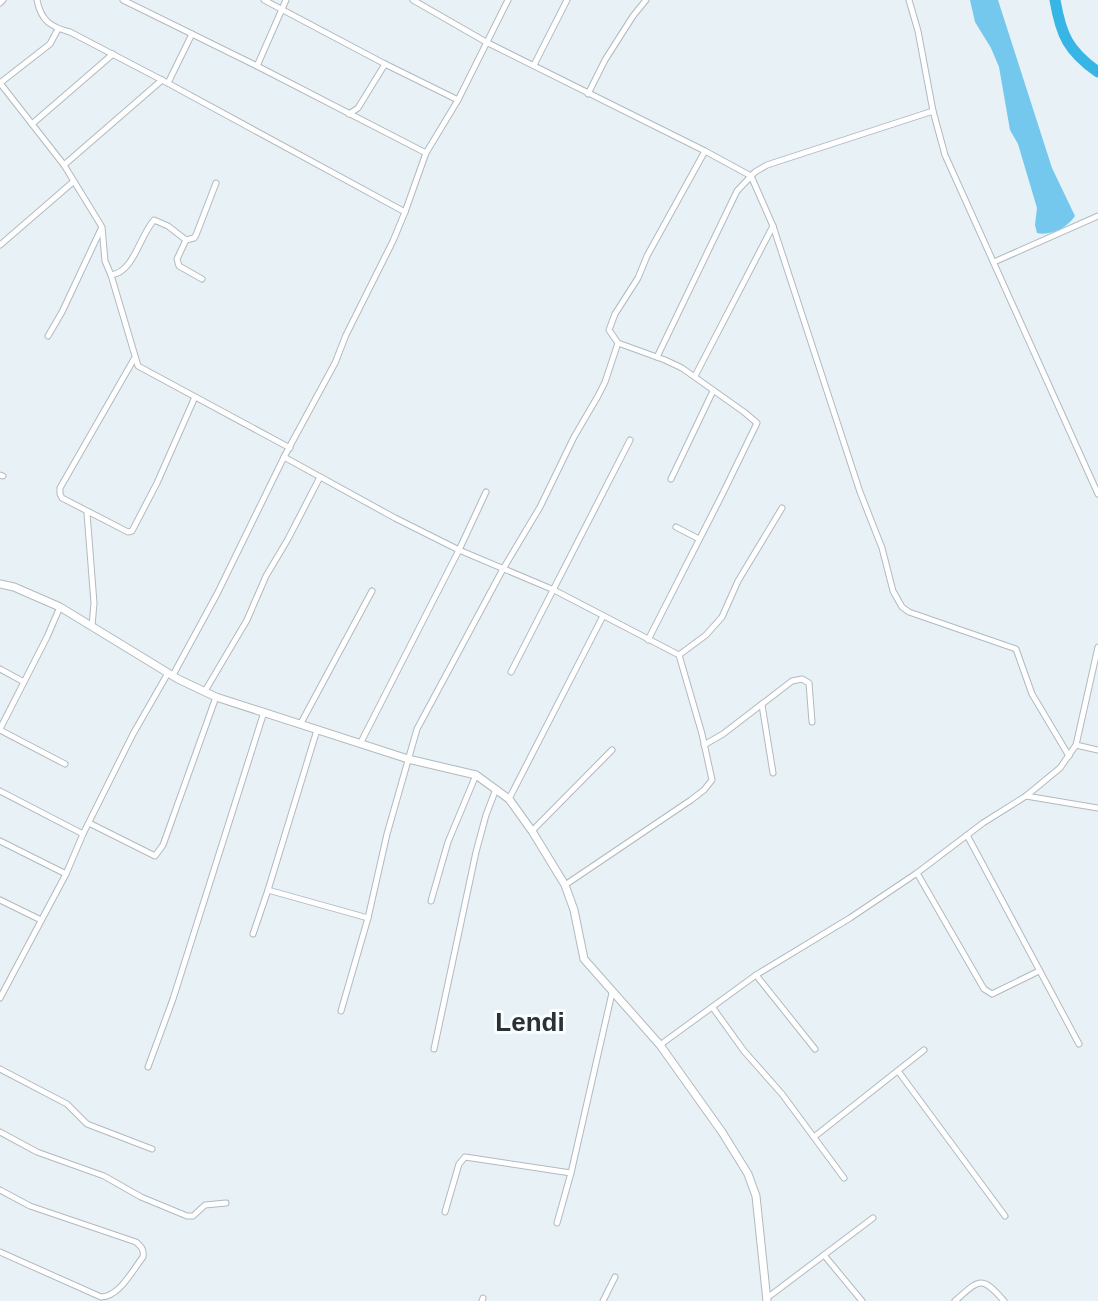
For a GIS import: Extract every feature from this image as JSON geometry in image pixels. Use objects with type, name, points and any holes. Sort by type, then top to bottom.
[{"type":"main road","points":[[0,584],[60,607],[170,674],[216,697],[408,759],[476,775],[509,799],[565,885],[574,910],[584,959],[660,1045],[748,1174],[758,1205],[767,1300]]},
{"type":"street","points":[[37,0],[44,19],[58,29],[70,32],[165,81],[405,212]]},
{"type":"street","points":[[123,0],[426,153]]},
{"type":"street","points":[[264,0],[458,100]]},
{"type":"street","points":[[257,66],[286,0]]},
{"type":"street","points":[[413,0],[486,42],[751,176],[773,226],[897,601],[909,612],[1016,649],[1032,694],[1069,756]]},
{"type":"street","points":[[428,7],[431,0]]},
{"type":"street","points":[[0,998],[66,874],[133,734],[217,594],[284,457],[335,363],[381,268],[426,153],[458,100],[508,0]]},
{"type":"street","points":[[534,65],[567,0]]},
{"type":"street","points":[[588,94],[605,60],[646,0]]},
{"type":"street","points":[[909,0],[945,155],[1098,494]]},
{"type":"street","points":[[58,29],[50,44],[0,83],[64,165],[102,227],[105,261],[138,366],[290,448]]},
{"type":"street","points":[[64,165],[165,81],[192,34]]},
{"type":"street","points":[[32,124],[113,54]]},
{"type":"street","points":[[349,114],[358,108],[385,64]]},
{"type":"street","points":[[657,357],[737,191],[751,176],[767,165],[933,111]]},
{"type":"street","points":[[648,640],[757,423],[695,376],[657,357],[618,343],[609,330],[705,151]]},
{"type":"street","points":[[0,245],[73,182]]},
{"type":"street","points":[[186,240],[196,235],[216,183]]},
{"type":"street","points":[[994,262],[1098,216]]},
{"type":"street","points":[[111,275],[120,273],[131,262],[154,220],[186,240]]},
{"type":"street","points":[[695,376],[773,226]]},
{"type":"street","points":[[48,336],[102,227]]},
{"type":"street","points":[[186,240],[177,263],[202,279]]},
{"type":"street","points":[[341,1011],[417,729],[598,396],[618,343]]},
{"type":"street","points":[[135,358],[60,488],[62,498],[128,532],[132,531],[195,397]]},
{"type":"street","points":[[671,479],[713,391]]},
{"type":"street","points":[[511,672],[630,440]]},
{"type":"street","points":[[284,457],[395,518],[459,550],[554,590],[679,655],[712,780],[704,790],[565,885]]},
{"type":"street","points":[[205,691],[247,620],[266,576],[320,477]]},
{"type":"street","points":[[360,744],[486,492]]},
{"type":"street","points":[[679,655],[706,635],[722,617],[738,581],[782,508]]},
{"type":"street","points":[[87,512],[94,603],[92,626]]},
{"type":"street","points":[[676,527],[699,539]]},
{"type":"street","points":[[301,723],[372,591]]},
{"type":"street","points":[[60,607],[0,730],[65,764]]},
{"type":"street","points":[[509,799],[603,616]]},
{"type":"street","points":[[660,1045],[756,975],[917,873],[1026,796],[1060,768],[1076,745],[1095,680],[1098,647]]},
{"type":"street","points":[[0,669],[24,682]]},
{"type":"street","points":[[704,745],[792,681],[806,681],[811,689],[812,722]]},
{"type":"street","points":[[89,823],[155,856],[163,845],[216,697]]},
{"type":"street","points":[[762,705],[773,773]]},
{"type":"street","points":[[148,1067],[173,999],[264,712]]},
{"type":"street","points":[[253,934],[317,730]]},
{"type":"street","points":[[1076,745],[1098,750]]},
{"type":"street","points":[[532,831],[612,750]]},
{"type":"street","points":[[431,901],[448,842],[476,775]]},
{"type":"street","points":[[434,1049],[476,852],[496,789]]},
{"type":"street","points":[[0,791],[83,834]]},
{"type":"street","points":[[1026,796],[1098,808]]},
{"type":"street","points":[[967,835],[1079,1044]]},
{"type":"street","points":[[0,841],[66,874]]},
{"type":"street","points":[[917,873],[984,989],[992,994],[1039,971]]},
{"type":"street","points":[[268,890],[368,918]]},
{"type":"street","points":[[0,900],[41,920]]},
{"type":"street","points":[[756,975],[815,1049]]},
{"type":"street","points":[[557,1223],[612,993]]},
{"type":"street","points":[[713,1008],[844,1178]]},
{"type":"street","points":[[814,1137],[924,1050]]},
{"type":"street","points":[[0,1069],[67,1104],[87,1124],[152,1149]]},
{"type":"street","points":[[898,1071],[1005,1216]]},
{"type":"street","points":[[0,1132],[37,1152],[104,1176],[141,1197],[187,1216],[193,1216],[205,1205],[226,1203]]},
{"type":"street","points":[[445,1212],[459,1164],[465,1157],[571,1173]]},
{"type":"street","points":[[0,1190],[30,1206],[136,1242],[144,1252],[115,1293],[106,1297],[0,1252]]},
{"type":"street","points":[[767,1300],[873,1218]]},
{"type":"street","points":[[824,1255],[862,1301]]},
{"type":"street","points":[[603,1301],[615,1277]]},
{"type":"street","points":[[955,1301],[980,1282],[991,1286],[1004,1301]]},
{"type":"shaded area","points":[[970,0],[998,0],[1052,168],[1075,216],[1053,232],[1037,233],[1037,208],[1018,144],[1010,130],[999,67],[975,22]]},
{"type":"waterway","points":[[1055,0],[1068,41],[1079,57],[1098,72]]},
{"type":"district","name":"Lendi","points":[[530,1022]]}]
